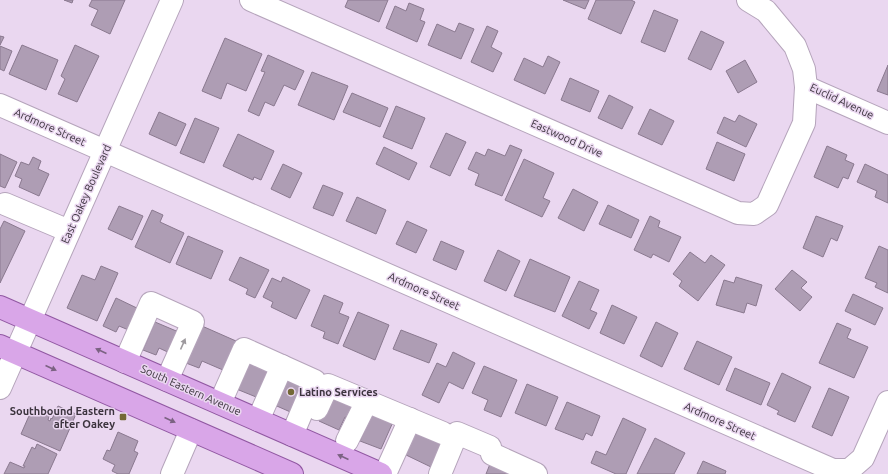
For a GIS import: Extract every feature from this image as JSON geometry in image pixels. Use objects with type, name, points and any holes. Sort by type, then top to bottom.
[{"type":"main road","name":"South Eastern Avenue","points":[[0,307],[381,474]]},
{"type":"main road","points":[[8,349],[292,474]]},
{"type":"street","name":"East Oakey Boulevard","points":[[0,388],[8,349],[30,320],[172,0]]},
{"type":"street","name":"Eastwood Drive","points":[[251,0],[738,213],[754,214],[767,205],[804,123],[806,87]]},
{"type":"street","name":"Euclid Avenue","points":[[748,0],[766,11],[795,46],[804,69],[806,87],[888,122]]},
{"type":"street","name":"Ardmore Street","points":[[0,105],[833,470],[849,470],[863,458],[888,402]]},
{"type":"street","points":[[6,204],[69,232]]},
{"type":"street","points":[[125,362],[151,303],[193,322],[167,380]]},
{"type":"street","points":[[220,403],[244,349],[316,381],[298,437]]},
{"type":"street","points":[[258,420],[282,366]]},
{"type":"street","points":[[298,437],[328,385],[443,433]]},
{"type":"street","points":[[347,441],[367,401]]},
{"type":"street","points":[[381,474],[410,419]]},
{"type":"street","points":[[172,474],[191,430]]},
{"type":"street","points":[[440,474],[457,433],[529,473]]},
{"type":"building","points":[[64,0],[73,0],[72,3]]},
{"type":"building","points":[[92,0],[125,0],[110,34],[91,25],[98,10],[89,6]]},
{"type":"building","points":[[348,0],[388,0],[379,22],[345,7]]},
{"type":"building","points":[[563,0],[589,0],[585,9]]},
{"type":"building","points":[[596,0],[631,0],[635,2],[621,34],[588,19]]},
{"type":"building","points":[[409,3],[424,9],[420,20],[425,22],[417,42],[386,28],[395,6],[406,11]]},
{"type":"building","points":[[654,10],[678,20],[665,52],[641,42]]},
{"type":"building","points":[[459,23],[474,29],[461,59],[428,45],[437,24],[455,32]]},
{"type":"building","points":[[487,26],[498,31],[491,47],[502,53],[493,72],[471,62]]},
{"type":"building","points":[[701,31],[724,42],[711,70],[688,59]]},
{"type":"building","points":[[0,36],[4,37],[0,45]]},
{"type":"building","points":[[225,38],[262,54],[246,91],[227,83],[221,99],[202,91]]},
{"type":"building","points":[[22,45],[58,60],[46,90],[9,74]]},
{"type":"building","points":[[75,45],[99,56],[77,102],[58,94],[65,79],[61,76]]},
{"type":"building","points":[[0,46],[12,51],[4,71],[0,69]]},
{"type":"building","points":[[268,55],[304,71],[295,90],[284,85],[274,106],[265,102],[259,116],[248,111],[265,72],[261,71]]},
{"type":"building","points":[[548,56],[560,62],[545,94],[514,80],[524,58],[543,67]]},
{"type":"building","points":[[745,60],[757,82],[738,93],[726,71]]},
{"type":"building","points":[[888,65],[888,95],[877,91]]},
{"type":"building","points":[[312,72],[348,86],[334,120],[298,105]]},
{"type":"building","points":[[570,78],[599,91],[590,112],[561,100]]},
{"type":"building","points":[[352,93],[388,108],[380,127],[343,112]]},
{"type":"building","points":[[609,95],[633,107],[622,129],[598,118]]},
{"type":"building","points":[[396,106],[425,118],[412,149],[383,137]]},
{"type":"building","points":[[650,109],[674,121],[662,145],[638,134]]},
{"type":"building","points":[[159,112],[186,124],[176,146],[149,134]]},
{"type":"building","points":[[739,115],[757,124],[746,147],[717,133],[724,117],[735,122]]},
{"type":"building","points":[[195,118],[219,128],[204,163],[180,153]]},
{"type":"building","points":[[446,133],[466,142],[450,176],[430,167]]},
{"type":"building","points":[[238,134],[274,151],[261,180],[254,177],[253,180],[223,166]]},
{"type":"building","points":[[717,142],[745,154],[734,181],[706,169]]},
{"type":"building","points":[[510,145],[522,150],[502,196],[475,185],[479,174],[468,169],[476,152],[485,156],[488,149],[505,156]]},
{"type":"building","points":[[827,146],[847,155],[845,160],[854,164],[848,179],[843,177],[838,188],[814,177]]},
{"type":"building","points":[[384,147],[417,163],[409,180],[376,164]]},
{"type":"building","points":[[0,154],[17,162],[5,188],[0,186]]},
{"type":"building","points":[[33,157],[41,161],[38,169],[49,174],[39,196],[19,187],[22,179],[15,176],[21,162],[29,165]]},
{"type":"building","points":[[524,159],[554,173],[543,198],[550,201],[542,217],[505,200]]},
{"type":"building","points":[[283,164],[302,173],[290,198],[271,189]]},
{"type":"building","points":[[865,164],[888,175],[888,203],[875,197],[877,191],[857,182]]},
{"type":"building","points":[[323,185],[343,193],[333,216],[313,208]]},
{"type":"building","points":[[573,189],[598,202],[584,231],[558,218]]},
{"type":"building","points":[[357,197],[386,210],[376,234],[346,221]]},
{"type":"building","points":[[608,205],[639,220],[631,238],[599,224]]},
{"type":"building","points":[[119,206],[143,216],[132,240],[108,229]]},
{"type":"building","points":[[152,210],[163,215],[160,222],[184,233],[170,263],[135,247]]},
{"type":"building","points":[[650,216],[660,221],[658,227],[681,237],[669,262],[653,254],[651,258],[634,250]]},
{"type":"building","points":[[816,216],[843,226],[837,241],[831,238],[823,257],[803,248]]},
{"type":"building","points":[[4,221],[25,231],[0,283],[0,229]]},
{"type":"building","points":[[407,221],[427,230],[416,253],[396,244]]},
{"type":"building","points":[[188,236],[223,251],[211,279],[176,264]]},
{"type":"building","points":[[441,241],[464,251],[456,270],[433,260]]},
{"type":"building","points":[[879,246],[888,250],[888,293],[875,287],[877,283],[865,278]]},
{"type":"building","points":[[498,250],[520,261],[506,291],[484,281]]},
{"type":"building","points":[[690,252],[705,263],[711,255],[725,265],[698,301],[679,286],[682,281],[673,274]]},
{"type":"building","points":[[240,257],[269,270],[255,298],[246,294],[248,289],[229,280]]},
{"type":"building","points":[[530,259],[570,277],[555,312],[514,296]]},
{"type":"building","points":[[101,266],[118,273],[97,321],[67,308],[82,275],[95,280]]},
{"type":"building","points":[[792,270],[807,282],[801,288],[812,297],[800,311],[775,289]]},
{"type":"building","points":[[283,277],[310,290],[296,319],[271,307],[273,302],[263,297],[272,278],[281,282]]},
{"type":"building","points":[[736,277],[762,285],[756,306],[747,303],[744,313],[716,305],[724,280],[734,283]]},
{"type":"building","points":[[579,281],[599,290],[590,310],[597,313],[589,329],[562,316]]},
{"type":"building","points":[[853,294],[883,308],[875,325],[845,311]]},
{"type":"building","points":[[324,295],[343,303],[339,313],[349,317],[338,344],[323,338],[325,332],[311,326]]},
{"type":"building","points":[[116,298],[141,310],[131,331],[119,326],[116,332],[103,326]]},
{"type":"building","points":[[612,305],[637,317],[624,344],[600,333]]},
{"type":"building","points":[[358,312],[389,325],[375,360],[343,346]]},
{"type":"building","points":[[155,322],[181,333],[172,354],[159,348],[156,355],[143,350]]},
{"type":"building","points":[[656,322],[678,333],[662,367],[640,356]]},
{"type":"building","points":[[837,323],[851,329],[847,338],[868,347],[854,378],[819,363]]},
{"type":"building","points":[[202,326],[236,341],[223,370],[202,361],[199,368],[186,363]]},
{"type":"building","points":[[401,330],[437,344],[429,363],[393,349]]},
{"type":"building","points":[[697,341],[732,357],[719,385],[684,369]]},
{"type":"building","points":[[453,352],[475,363],[463,389],[449,382],[439,403],[422,395],[437,363],[446,367]]},
{"type":"building","points":[[245,362],[272,373],[261,399],[234,388]]},
{"type":"building","points":[[484,366],[517,380],[501,417],[484,410],[488,400],[472,393]]},
{"type":"building","points":[[735,368],[770,383],[761,405],[726,390]]},
{"type":"building","points":[[782,373],[811,387],[795,422],[777,414],[779,411],[767,405]]},
{"type":"building","points":[[281,378],[306,389],[295,414],[270,403]]},
{"type":"building","points":[[527,384],[558,397],[546,426],[515,413]]},
{"type":"building","points":[[829,388],[849,397],[832,436],[812,427]]},
{"type":"building","points":[[331,395],[357,408],[351,420],[345,417],[339,430],[319,421]]},
{"type":"building","points":[[567,402],[600,416],[592,436],[586,433],[583,440],[555,429]]},
{"type":"building","points":[[58,406],[76,414],[60,451],[21,434],[32,409],[49,416],[48,420],[50,421]]},
{"type":"building","points":[[364,410],[393,422],[381,449],[360,441],[366,427]]},
{"type":"building","points":[[623,418],[646,429],[626,474],[616,474],[591,463],[596,451],[606,455]]},
{"type":"building","points":[[416,429],[443,441],[431,467],[404,454]]},
{"type":"building","points":[[118,432],[138,441],[134,451],[138,453],[129,474],[118,474],[112,471],[115,465],[103,459],[107,450],[110,451]]},
{"type":"building","points":[[655,438],[685,453],[674,474],[637,474]]},
{"type":"building","points":[[37,444],[57,454],[48,474],[4,474],[10,462],[24,468],[25,466],[23,466],[32,447],[35,449]]},
{"type":"building","points":[[703,461],[726,471],[725,474],[697,474]]},
{"type":"building","points":[[490,464],[513,474],[486,474]]},
{"type":"place","name":"Latino Services","points":[[291,392]]},
{"type":"place","name":"Southbound Eastern after Oakey","points":[[123,417]]}]
